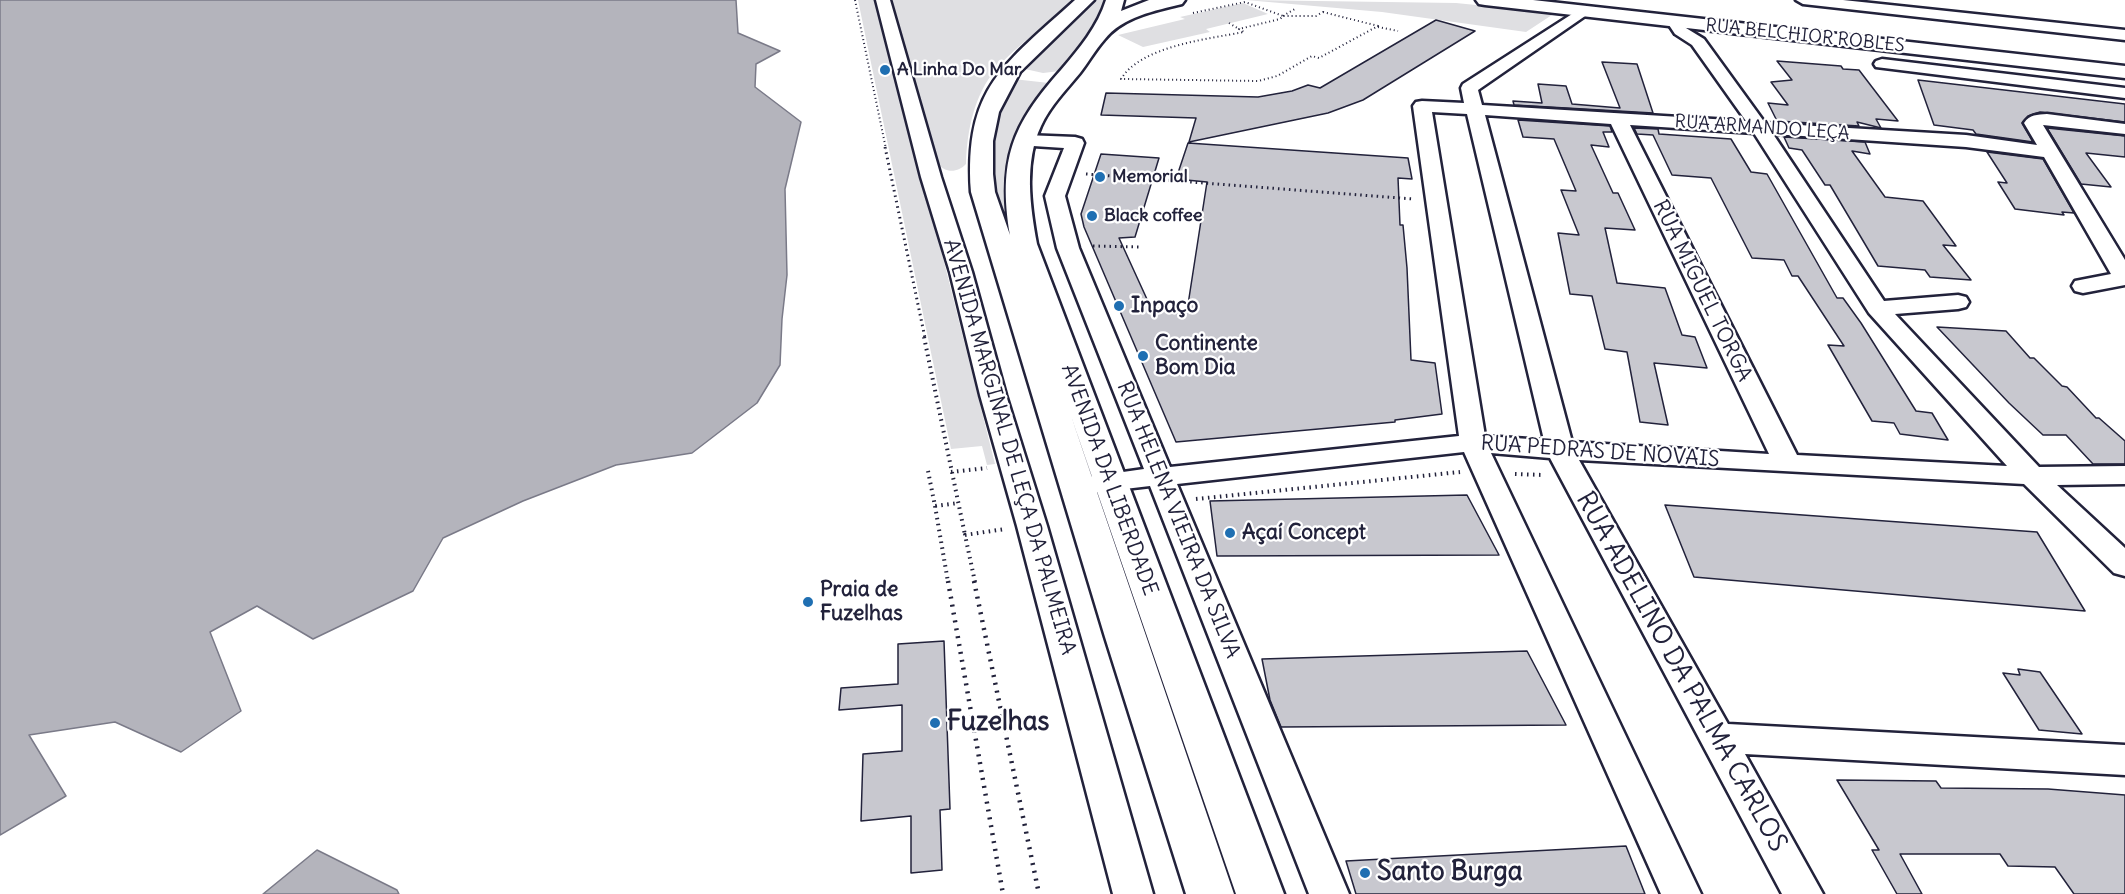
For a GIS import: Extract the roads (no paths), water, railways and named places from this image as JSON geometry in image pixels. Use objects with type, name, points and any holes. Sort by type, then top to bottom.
[{"type":"main road","name":"AVENIDA DA LIBERDADE","points":[[1085,0],[1029,75],[993,102],[982,135],[980,149],[983,192],[1094,484],[1260,894]]},
{"type":"main road","points":[[1098,34],[1115,0]]},
{"type":"main road","points":[[1098,34],[1133,10],[1176,0]]},
{"type":"main road","name":"RUA BELCHIOR ROBLES","points":[[1485,0],[1675,22],[1704,34],[2125,72]]},
{"type":"main road","name":"AVENIDA DA LIBERDADE","points":[[1098,34],[1073,70],[1049,97],[1030,126],[1025,141],[1019,200],[1024,244],[1210,894]]},
{"type":"main road","points":[[1029,75],[1073,70]]},
{"type":"street","name":"AVENIDA MARGINAL DE LEÇA DA PALMEIRA","points":[[883,0],[1032,526],[1133,894]]},
{"type":"street","points":[[1803,0],[2125,34]]},
{"type":"street","points":[[1567,463],[1469,88],[1583,11]]},
{"type":"street","points":[[1704,34],[1759,128],[1877,308],[2032,476],[2125,566]]},
{"type":"street","points":[[1882,64],[2125,93]]},
{"type":"street","name":"RUA ARMANDO LEÇA","points":[[1473,443],[1422,106],[1966,141],[2050,152]]},
{"type":"street","name":"RUA MIGUEL TORGA","points":[[1618,119],[1787,463]]},
{"type":"street","points":[[2083,286],[2125,278],[2033,123],[2036,120],[2125,129]]},
{"type":"street","name":"RUA HELENA VIEIRA DA SILVA","points":[[1025,141],[1075,143],[1055,196],[1059,218],[1106,346],[1162,476],[1329,894]]},
{"type":"street","points":[[1877,308],[1958,302]]},
{"type":"street","points":[[1473,443],[1682,894]]},
{"type":"street","name":"RUA PEDRAS DE NOVAIS","points":[[1094,484],[1473,443],[1567,463],[1787,463],[2032,476],[2125,475]]},
{"type":"street","name":"RUA ADELINO DA PALMA CARLOS","points":[[1567,463],[1803,894]]},
{"type":"street","points":[[1718,738],[2125,759]]},
{"type":"place","name":"A Linha Do Mar","points":[[885,70]]},
{"type":"place","name":"Memorial","points":[[1100,177]]},
{"type":"place","name":"Black coffee","points":[[1092,216]]},
{"type":"place","name":"Inpaço","points":[[1119,306]]},
{"type":"place","name":"Continente Bom Dia","points":[[1143,356]]},
{"type":"place","name":"Açaí Concept","points":[[1230,533]]},
{"type":"place","name":"Praia de Fuzelhas","points":[[808,602]]},
{"type":"place","name":"Fuzelhas","points":[[935,723]]},
{"type":"place","name":"Santo Burga","points":[[1365,873]]}]
